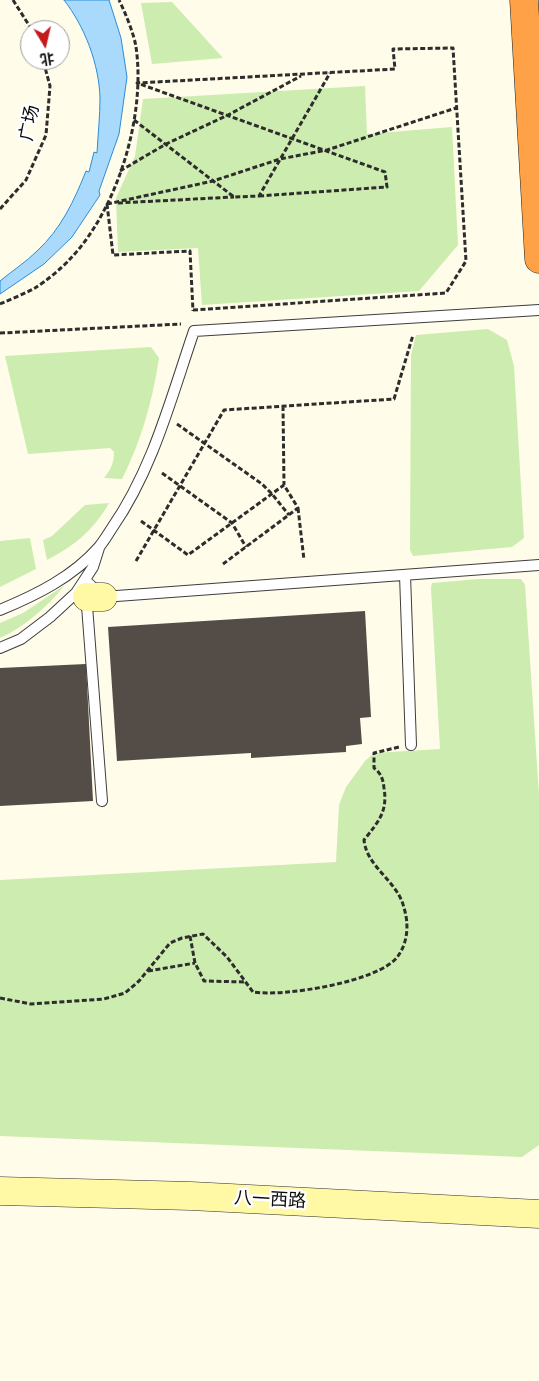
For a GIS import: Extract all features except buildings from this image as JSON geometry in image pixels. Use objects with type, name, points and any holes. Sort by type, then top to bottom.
[{"type":"highway","points":[[524,0],[539,259]]},
{"type":"main road","name":"八一西路","points":[[0,1191],[191,1196],[539,1214]]},
{"type":"lane","points":[[0,610],[25,600],[49,587],[73,571],[99,547],[125,509],[149,461],[194,331],[539,310]]},
{"type":"lane","points":[[99,547],[93,567],[92,591],[102,801]]},
{"type":"lane","points":[[0,648],[21,639],[50,617],[76,593],[405,575],[539,565]]},
{"type":"lane","points":[[405,575],[412,745]]},
{"type":"path","points":[[13,0],[26,20]]},
{"type":"path","points":[[0,304],[35,288],[70,260],[100,220],[107,204],[132,135],[137,83],[136,46],[120,0]]},
{"type":"path","points":[[137,83],[395,69],[393,49],[453,48],[466,261],[446,293],[193,310]]},
{"type":"path","name":"广场","points":[[0,208],[26,180],[46,134],[50,86],[46,70]]},
{"type":"path","points":[[259,196],[330,73]]},
{"type":"path","points":[[120,171],[166,144],[228,115],[303,74]]},
{"type":"path","points":[[107,204],[387,187],[385,172],[137,83]]},
{"type":"path","points":[[107,204],[213,181],[280,159],[327,150],[456,108]]},
{"type":"path","points":[[134,120],[234,197]]},
{"type":"path","points":[[107,204],[113,255],[190,251],[193,316]]},
{"type":"path","points":[[0,333],[184,324],[181,332]]},
{"type":"path","points":[[136,561],[224,410],[394,399],[414,335]]},
{"type":"path","points":[[283,406],[284,485],[298,508],[304,560]]},
{"type":"path","points":[[176,424],[205,443],[272,494],[289,515]]},
{"type":"path","points":[[162,473],[232,523],[246,547]]},
{"type":"path","points":[[141,521],[188,555],[284,485]]},
{"type":"path","points":[[223,564],[298,508]]},
{"type":"path","points":[[0,998],[31,1004],[104,999],[125,993],[147,971],[170,943],[203,934],[227,957],[253,992],[261,994],[300,991],[357,979],[388,966],[398,957],[405,942],[407,928],[404,907],[394,886],[365,850],[364,840],[384,812],[386,800],[380,773],[374,768],[374,753],[412,745]]},
{"type":"path","points":[[190,936],[195,963],[204,981],[245,982]]},
{"type":"path","points":[[147,971],[195,963]]},
{"type":"green space","points":[[172,2],[223,58],[152,64],[141,3]]},
{"type":"green space","points":[[365,86],[367,134],[452,127],[458,245],[419,291],[202,305],[198,248],[118,252],[116,198],[135,156],[143,99]]},
{"type":"green space","points":[[488,329],[507,340],[514,366],[524,538],[512,547],[413,556],[410,550],[411,355],[416,335]]},
{"type":"green space","points":[[151,347],[159,358],[153,389],[140,435],[122,479],[104,478],[110,469],[113,459],[114,452],[110,448],[28,454],[5,356]]},
{"type":"green space","points":[[109,503],[97,521],[75,543],[47,560],[43,540],[52,536],[85,505]]},
{"type":"green space","points":[[30,538],[36,569],[0,587],[0,541]]},
{"type":"green space","points":[[479,579],[521,579],[525,585],[539,795],[539,1145],[522,1157],[0,1136],[0,880],[336,862],[339,805],[346,787],[365,761],[374,753],[440,749],[432,583]]},
{"type":"green space","points":[[65,585],[36,615],[19,628],[0,638],[0,623],[23,613]]},
{"type":"water","points":[[64,0],[109,0],[121,38],[127,77],[119,134],[99,191],[100,195],[72,237],[44,264],[0,294],[0,281],[37,251],[60,224],[72,204],[86,171],[89,172],[94,152],[97,153],[100,98],[97,72],[90,46],[72,11]]}]
